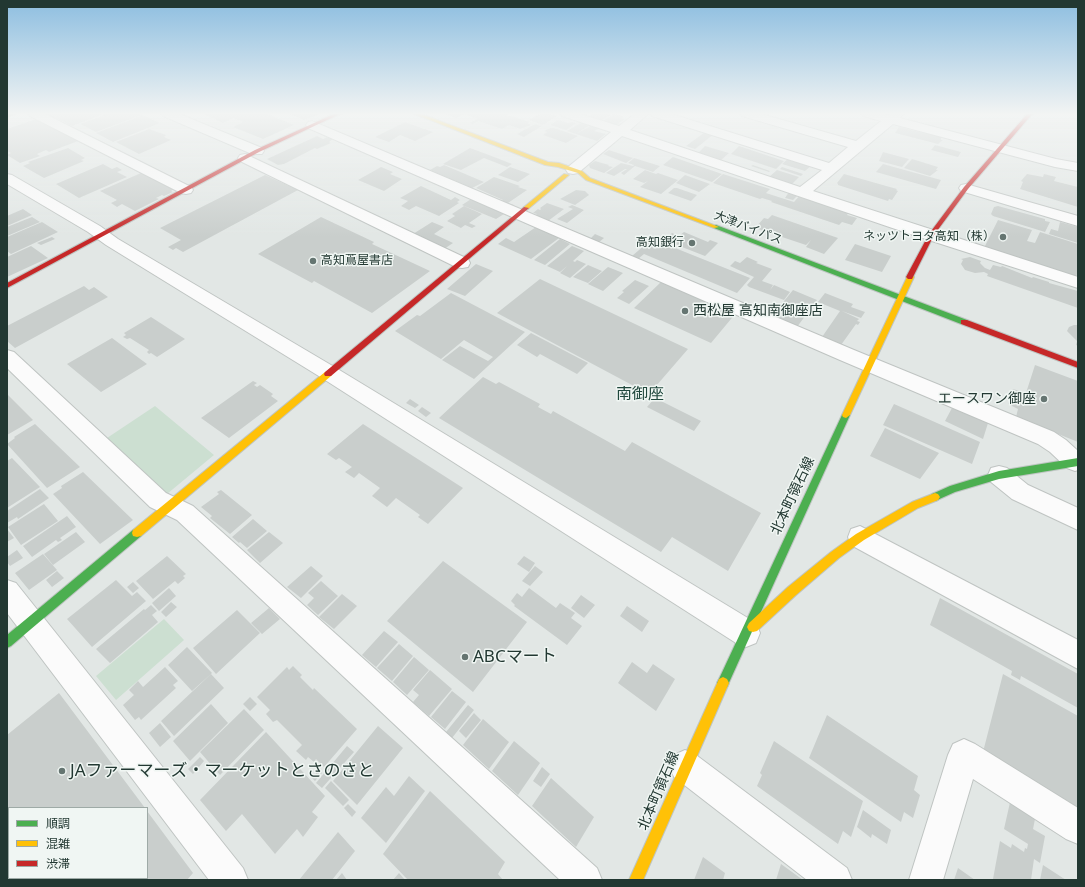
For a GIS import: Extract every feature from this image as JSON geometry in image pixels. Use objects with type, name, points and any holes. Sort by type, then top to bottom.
[{"type":"street","points":[[116,154],[186,190]]},
{"type":"street","points":[[380,154],[1046,438],[1077,462]]},
{"type":"street","name":"大津バイパス","points":[[522,154],[547,164],[548,168],[569,172],[577,179],[588,179],[900,298]]},
{"type":"street","points":[[7,642],[591,154]]},
{"type":"street","points":[[690,154],[1078,283]]},
{"type":"street","points":[[788,154],[832,168]]},
{"type":"street","points":[[803,192],[848,154]]},
{"type":"street","name":"北本町領石線","points":[[636,880],[685,766],[900,298],[931,235],[966,188],[995,154]]},
{"type":"street","points":[[1023,154],[1055,163],[1078,167]]},
{"type":"street","points":[[7,286],[251,155],[462,263]]},
{"type":"street","points":[[7,178],[328,373],[746,633],[792,591],[835,555],[860,537],[915,505],[998,475],[1077,462]]},
{"type":"street","points":[[966,188],[1078,221]]},
{"type":"street","points":[[900,298],[1078,365]]},
{"type":"street","points":[[7,357],[158,500],[185,513],[585,880]]},
{"type":"street","points":[[998,475],[1020,492],[1078,519]]},
{"type":"street","points":[[860,537],[1078,655]]},
{"type":"street","points":[[7,592],[231,880]]},
{"type":"street","points":[[926,880],[964,755],[1078,827]]},
{"type":"street","points":[[685,766],[835,880]]},
{"type":"green space","points":[[155,406],[214,455],[167,494],[107,438]]},
{"type":"green space","points":[[164,619],[184,640],[116,700],[96,676]]},
{"type":"building","points":[[38,154],[40,156],[20,163],[7,155]]},
{"type":"building","points":[[50,154],[79,154],[85,158],[81,160],[84,161],[44,178],[23,166],[30,163],[28,162]]},
{"type":"building","points":[[277,154],[303,154],[284,164],[278,165],[267,159]]},
{"type":"building","points":[[459,154],[487,154],[512,164],[507,167],[484,158],[461,170],[443,164]]},
{"type":"building","points":[[604,154],[622,154],[633,158],[626,163]]},
{"type":"building","points":[[702,154],[727,154],[720,161]]},
{"type":"building","points":[[732,154],[764,154],[784,161],[776,169]]},
{"type":"building","points":[[882,154],[892,154],[909,159],[902,167],[879,161]]},
{"type":"building","points":[[948,154],[960,154],[958,157]]},
{"type":"building","points":[[673,157],[722,174],[712,182],[663,165]]},
{"type":"building","points":[[634,158],[660,166],[653,172],[635,166],[624,175],[621,173],[627,169],[614,176],[606,173],[621,163],[633,166],[634,165],[628,163]]},
{"type":"building","points":[[789,158],[812,165],[805,171],[782,164]]},
{"type":"building","points":[[912,159],[938,167],[936,170],[938,170],[930,176],[904,168]]},
{"type":"building","points":[[595,161],[613,167],[604,173],[590,168],[589,165]]},
{"type":"building","points":[[103,164],[112,169],[117,167],[122,170],[117,172],[127,177],[79,198],[56,184]]},
{"type":"building","points":[[883,164],[941,180],[936,189],[876,172]]},
{"type":"building","points":[[444,165],[484,182],[472,188],[430,170],[437,166],[440,167]]},
{"type":"building","points":[[753,165],[770,171],[769,172],[751,166]]},
{"type":"building","points":[[381,167],[393,172],[390,174],[402,179],[384,191],[358,180]]},
{"type":"building","points":[[510,167],[530,174],[518,182],[498,175]]},
{"type":"building","points":[[782,167],[803,174],[801,176],[780,169]]},
{"type":"building","points":[[645,170],[678,180],[661,194],[640,187],[648,181],[644,183],[633,179]]},
{"type":"building","points":[[777,170],[799,177],[792,184],[769,177]]},
{"type":"building","points":[[141,173],[174,189],[171,191],[173,192],[156,198],[159,199],[135,211],[122,204],[117,207],[111,203],[117,200],[100,191]]},
{"type":"building","points":[[723,174],[770,189],[766,193],[794,202],[800,195],[849,212],[847,215],[857,218],[852,225],[842,222],[839,225],[771,202],[772,201],[762,198],[760,199],[713,183]]},
{"type":"building","points":[[844,174],[897,189],[896,190],[898,191],[892,200],[889,199],[888,201],[838,185],[837,183]]},
{"type":"building","points":[[1027,174],[1043,177],[1044,174],[1056,177],[1054,181],[1078,187],[1078,207],[1020,189],[1023,182],[1021,181]]},
{"type":"building","points":[[265,175],[298,190],[183,252],[176,248],[173,250],[168,247],[181,240],[160,228]]},
{"type":"building","points":[[685,175],[710,184],[699,192],[676,183]]},
{"type":"building","points":[[494,177],[527,190],[508,203],[514,205],[511,206],[500,202],[503,200],[476,188]]},
{"type":"building","points":[[421,186],[451,200],[455,197],[460,200],[457,202],[459,203],[439,216],[416,206],[409,210],[401,206],[408,201],[400,198]]},
{"type":"building","points":[[674,188],[697,195],[691,201],[668,193]]},
{"type":"building","points":[[576,190],[585,191],[589,195],[575,205],[560,199]]},
{"type":"building","points":[[789,192],[798,195],[793,200],[785,198]]},
{"type":"building","points":[[471,199],[504,214],[496,219],[462,205]]},
{"type":"building","points":[[547,203],[564,209],[548,221],[535,216],[537,214],[533,213],[538,209],[540,210],[540,208]]},
{"type":"building","points":[[572,205],[584,210],[567,223],[557,219],[573,209],[568,207]]},
{"type":"building","points":[[464,206],[482,214],[469,223],[476,226],[472,228],[465,225],[461,228],[447,221],[455,216],[452,214]]},
{"type":"building","points":[[998,206],[1045,219],[1045,221],[1050,222],[1045,232],[993,216],[991,214],[994,207]]},
{"type":"building","points":[[23,209],[32,215],[7,226],[7,216]]},
{"type":"building","points":[[772,215],[838,238],[824,254],[806,247],[811,240],[806,245],[755,228],[764,218],[768,219]]},
{"type":"building","points":[[32,217],[40,222],[7,236],[7,227]]},
{"type":"building","points":[[321,217],[374,242],[372,244],[430,271],[372,313],[314,281],[312,283],[258,254]]},
{"type":"building","points":[[998,220],[1032,230],[1027,241],[1035,243],[1040,232],[1078,244],[1078,271],[1076,277],[984,248]]},
{"type":"building","points":[[42,222],[58,232],[11,254],[7,251],[7,237]]},
{"type":"building","points":[[432,222],[444,227],[434,234],[453,243],[444,249],[413,234]]},
{"type":"building","points":[[1060,222],[1078,227],[1078,243],[1049,234],[1051,229],[1058,231]]},
{"type":"building","points":[[536,227],[559,238],[531,259],[498,244],[506,238],[514,242]]},
{"type":"building","name":"高知銀行","points":[[684,232],[708,242],[710,240],[718,243],[705,256],[664,240],[672,233],[679,236]]},
{"type":"building","points":[[595,234],[604,238],[598,243],[590,239]]},
{"type":"building","points":[[52,237],[55,239],[41,245],[37,243]]},
{"type":"building","points":[[560,239],[570,244],[545,265],[534,260]]},
{"type":"building","points":[[652,239],[750,278],[737,293],[644,254],[638,259],[632,256]]},
{"type":"building","points":[[855,244],[891,256],[882,272],[845,260]]},
{"type":"building","points":[[31,246],[48,258],[7,277],[7,257]]},
{"type":"building","points":[[572,246],[584,251],[573,261],[575,262],[577,260],[586,264],[570,278],[560,273],[567,266],[560,272],[547,266]]},
{"type":"building","points":[[747,257],[758,262],[756,263],[772,269],[762,281],[773,285],[770,290],[774,285],[790,292],[784,300],[749,287],[747,285],[754,277],[730,266],[735,261],[740,263]]},
{"type":"building","points":[[970,257],[981,261],[980,263],[985,268],[990,270],[993,265],[1002,266],[1032,278],[1033,277],[1078,291],[1078,308],[987,276],[988,274],[984,272],[975,273],[965,270],[961,264],[963,260],[961,259]]},
{"type":"building","points":[[476,264],[493,271],[465,296],[447,289]]},
{"type":"building","points":[[588,265],[602,271],[588,283],[573,277]]},
{"type":"building","points":[[608,267],[623,273],[603,291],[588,284]]},
{"type":"building","points":[[540,279],[688,349],[650,393],[632,385],[497,313]]},
{"type":"building","points":[[635,280],[649,286],[629,304],[617,298],[624,292],[622,291]]},
{"type":"building","name":"西松屋 高知南御座店","points":[[661,282],[736,313],[711,343],[634,308]]},
{"type":"building","points":[[84,286],[89,290],[94,287],[108,297],[15,348],[7,341],[7,326]]},
{"type":"building","points":[[793,290],[817,300],[797,327],[772,316]]},
{"type":"building","points":[[451,293],[525,332],[474,379],[442,360],[460,346],[488,361],[493,357],[464,340],[441,359],[395,331],[417,315],[420,316]]},
{"type":"building","points":[[825,293],[853,304],[851,307],[865,312],[861,318],[842,311],[859,319],[857,321],[860,322],[858,325],[856,324],[841,345],[822,337],[840,311],[818,302]]},
{"type":"building","points":[[151,317],[185,339],[157,357],[151,353],[149,354],[147,352],[149,350],[130,338],[127,339],[123,337],[126,335],[124,333]]},
{"type":"building","points":[[1078,325],[1078,346],[1076,345],[1077,341],[1067,331],[1069,327]]},
{"type":"building","points":[[531,333],[588,363],[577,374],[540,354],[537,357],[517,345]]},
{"type":"building","points":[[112,338],[147,364],[101,392],[67,364]]},
{"type":"building","name":"エースワン御座","points":[[1035,365],[1078,381],[1078,442],[1016,417],[1018,409],[1008,404],[1013,389],[1026,393]]},
{"type":"building","points":[[483,377],[496,384],[499,382],[540,404],[538,407],[551,414],[553,411],[625,451],[632,442],[761,513],[728,571],[672,537],[661,552],[439,418]]},
{"type":"building","points":[[253,381],[257,383],[254,385],[257,387],[260,385],[273,394],[271,396],[278,401],[229,438],[201,418]]},
{"type":"building","points":[[7,394],[33,420],[7,435]]},
{"type":"building","points":[[655,398],[701,421],[694,431],[647,407]]},
{"type":"building","points":[[410,399],[419,405],[415,408],[406,403]]},
{"type":"building","points":[[894,404],[980,442],[972,464],[883,425]]},
{"type":"building","points":[[422,407],[431,413],[426,417],[418,411]]},
{"type":"building","points":[[952,408],[988,423],[983,439],[945,421]]},
{"type":"building","points":[[35,424],[80,467],[47,488],[7,444],[15,438],[14,437]]},
{"type":"building","points":[[363,424],[463,488],[428,524],[418,517],[420,515],[396,498],[387,507],[372,496],[380,488],[359,473],[354,478],[345,472],[352,467],[339,458],[336,460],[327,454]]},
{"type":"building","points":[[885,428],[939,453],[920,479],[870,456]]},
{"type":"building","points":[[12,458],[40,487],[7,508],[7,461]]},
{"type":"building","points":[[83,472],[133,520],[100,544],[53,494],[62,488],[61,486]]},
{"type":"building","points":[[40,489],[49,498],[18,519],[17,517],[7,523],[7,511]]},
{"type":"building","points":[[221,490],[252,515],[230,534],[210,518],[212,516],[201,507],[219,494],[217,492]]},
{"type":"building","points":[[44,504],[58,521],[21,545],[8,527]]},
{"type":"building","points":[[67,516],[76,527],[60,538],[62,540],[58,542],[56,540],[32,557],[23,546]]},
{"type":"building","points":[[253,519],[267,531],[247,548],[232,537]]},
{"type":"building","points":[[7,529],[14,538],[7,542]]},
{"type":"building","points":[[76,532],[85,542],[53,565],[44,554]]},
{"type":"building","points":[[269,532],[283,543],[260,563],[247,550]]},
{"type":"building","points":[[17,550],[23,558],[10,566],[7,562],[7,557]]},
{"type":"building","points":[[43,554],[57,570],[29,590],[15,573]]},
{"type":"building","points":[[167,556],[186,574],[183,576],[185,578],[178,584],[175,581],[153,599],[136,581]]},
{"type":"building","points":[[524,556],[535,563],[529,572],[517,564]]},
{"type":"building","name":"ABCマート","points":[[443,561],[527,622],[473,692],[387,621]]},
{"type":"building","points":[[311,566],[323,576],[301,598],[287,587]]},
{"type":"building","points":[[535,566],[543,572],[530,586],[522,581]]},
{"type":"building","points":[[57,571],[64,578],[52,587],[46,580]]},
{"type":"building","points":[[116,580],[132,596],[137,592],[146,601],[92,647],[67,619]]},
{"type":"building","points":[[321,581],[338,596],[318,615],[307,605],[314,598],[308,593]]},
{"type":"building","points":[[133,582],[139,588],[133,593],[127,587]]},
{"type":"building","points":[[169,588],[176,596],[159,611],[152,603]]},
{"type":"building","points":[[529,588],[556,608],[560,603],[575,613],[571,618],[582,626],[567,645],[514,606],[515,605],[511,601],[517,593],[522,597]]},
{"type":"building","points":[[342,594],[357,606],[334,629],[319,617]]},
{"type":"building","points":[[581,595],[595,605],[584,618],[571,608]]},
{"type":"building","points":[[940,598],[1078,674],[1078,708],[1021,676],[1020,680],[1011,675],[1012,671],[930,625]]},
{"type":"building","points":[[171,602],[177,607],[166,617],[161,612]]},
{"type":"building","points":[[151,605],[157,611],[152,615],[158,622],[110,663],[96,649],[144,609],[145,610]]},
{"type":"building","points":[[627,606],[649,621],[642,632],[620,616]]},
{"type":"building","points":[[269,608],[280,619],[262,634],[251,623]]},
{"type":"building","points":[[237,610],[260,633],[216,674],[193,648]]},
{"type":"building","points":[[384,631],[398,642],[376,667],[362,655]]},
{"type":"building","points":[[399,644],[413,656],[392,681],[377,668]]},
{"type":"building","points":[[187,647],[212,673],[192,691],[168,665]]},
{"type":"building","points":[[414,657],[429,670],[407,695],[393,682]]},
{"type":"building","points":[[632,662],[647,673],[653,664],[675,679],[656,711],[618,683]]},
{"type":"building","points":[[293,666],[302,675],[300,677],[313,690],[314,688],[357,729],[324,767],[316,759],[314,762],[308,757],[306,760],[296,751],[302,745],[277,720],[273,722],[266,714],[270,710],[257,697],[287,667],[289,670]]},
{"type":"building","points":[[165,667],[178,681],[173,685],[176,688],[141,720],[139,717],[135,720],[123,705],[134,695],[129,690],[138,681],[143,687]]},
{"type":"building","points":[[430,670],[452,689],[429,716],[413,702],[419,695],[413,690]]},
{"type":"building","points":[[211,674],[224,688],[174,736],[161,721]]},
{"type":"building","points":[[1003,674],[1078,716],[1078,810],[983,752]]},
{"type":"building","points":[[452,691],[466,702],[445,729],[431,717]]},
{"type":"building","name":"JAファーマーズ・マーケットとさのさと","points":[[59,693],[144,807],[8,807],[8,879],[148,879],[148,812],[193,873],[187,880],[7,880],[7,735]]},
{"type":"building","points":[[250,697],[257,704],[250,711],[243,704]]},
{"type":"building","points":[[211,704],[228,723],[190,761],[173,741]]},
{"type":"building","points":[[468,705],[474,710],[452,738],[446,732]]},
{"type":"building","points":[[244,709],[264,730],[220,775],[200,752]]},
{"type":"building","points":[[474,713],[481,720],[466,738],[459,731]]},
{"type":"building","points":[[827,715],[918,776],[914,790],[920,795],[913,818],[904,812],[901,822],[809,758]]},
{"type":"building","points":[[483,719],[509,742],[489,769],[463,745]]},
{"type":"building","points":[[160,723],[171,737],[160,747],[149,733]]},
{"type":"building","points":[[378,726],[403,748],[357,805],[333,781]]},
{"type":"building","points":[[266,732],[325,796],[312,812],[318,817],[303,837],[297,829],[275,854],[242,814],[226,831],[200,800]]},
{"type":"building","points":[[514,741],[540,763],[518,795],[492,771]]},
{"type":"building","points":[[774,741],[863,801],[851,837],[843,831],[838,844],[757,786],[762,775],[760,773]]},
{"type":"building","points":[[347,746],[354,752],[322,788],[316,783]]},
{"type":"building","points":[[200,757],[204,761],[193,774],[188,769]]},
{"type":"building","points":[[542,767],[550,774],[541,787],[533,781]]},
{"type":"building","points":[[319,770],[322,773],[315,781],[312,778]]},
{"type":"building","points":[[409,776],[425,791],[386,843],[361,818],[386,787],[394,796]]},
{"type":"building","points":[[551,778],[594,817],[576,847],[532,806]]},
{"type":"building","points":[[331,781],[349,800],[343,806],[325,788]]},
{"type":"building","points":[[430,791],[505,862],[498,874],[503,880],[408,880],[383,854]]},
{"type":"building","points":[[1011,798],[1036,814],[1033,829],[1045,836],[1040,863],[1034,859],[1031,880],[993,879],[1000,841],[1011,848],[1012,844],[1024,852],[1025,848],[1027,849],[1028,844],[1004,829]]},
{"type":"building","points":[[348,804],[356,812],[352,817],[344,808]]},
{"type":"building","points":[[863,810],[891,830],[887,844],[872,834],[871,838],[857,827]]},
{"type":"building","points":[[338,832],[355,851],[332,880],[299,880]]},
{"type":"building","points":[[703,857],[725,873],[723,880],[694,880]]},
{"type":"building","points":[[781,864],[803,880],[776,880]]},
{"type":"building","points":[[1043,865],[1066,880],[1040,880]]},
{"type":"building","points":[[958,868],[975,880],[954,880]]},
{"type":"building","points":[[342,873],[347,880],[336,880]]},
{"type":"building","points":[[399,873],[405,880],[393,880]]},
{"type":"traffic: fast","points":[[716,227],[964,322]]},
{"type":"traffic: fast","points":[[723,683],[846,415]]},
{"type":"traffic: fast","points":[[935,497],[953,489],[999,475],[1078,462]]},
{"type":"traffic: fast","points":[[7,642],[137,533]]},
{"type":"traffic: slow","points":[[522,154],[547,164],[559,165],[580,172],[588,179],[716,227]]},
{"type":"traffic: slow","points":[[526,208],[566,175]]},
{"type":"traffic: slow","points":[[846,415],[910,277]]},
{"type":"traffic: slow","points":[[137,533],[328,374]]},
{"type":"traffic: slow","points":[[753,627],[792,591],[835,555],[860,537],[915,505],[935,497]]},
{"type":"traffic: slow","points":[[636,880],[723,683]]},
{"type":"traffic: jam","points":[[7,286],[251,154]]},
{"type":"traffic: jam","points":[[910,277],[931,235],[966,188],[995,154]]},
{"type":"traffic: jam","points":[[328,374],[526,208]]},
{"type":"traffic: jam","points":[[964,322],[1078,365]]},
{"type":"place","name":"ネッツトヨタ高知（株）","points":[[1003,237]]},
{"type":"place","name":"高知銀行","points":[[692,243]]},
{"type":"place","name":"高知蔦屋書店","points":[[313,261]]},
{"type":"place","name":"西松屋 高知南御座店","points":[[685,311]]},
{"type":"place","name":"エースワン御座","points":[[1044,399]]},
{"type":"place","name":"ABCマート","points":[[465,657]]},
{"type":"place","name":"JAファーマーズ・マーケットとさのさと","points":[[62,771]]},
{"type":"district","name":"南御座","points":[[640,394]]}]
